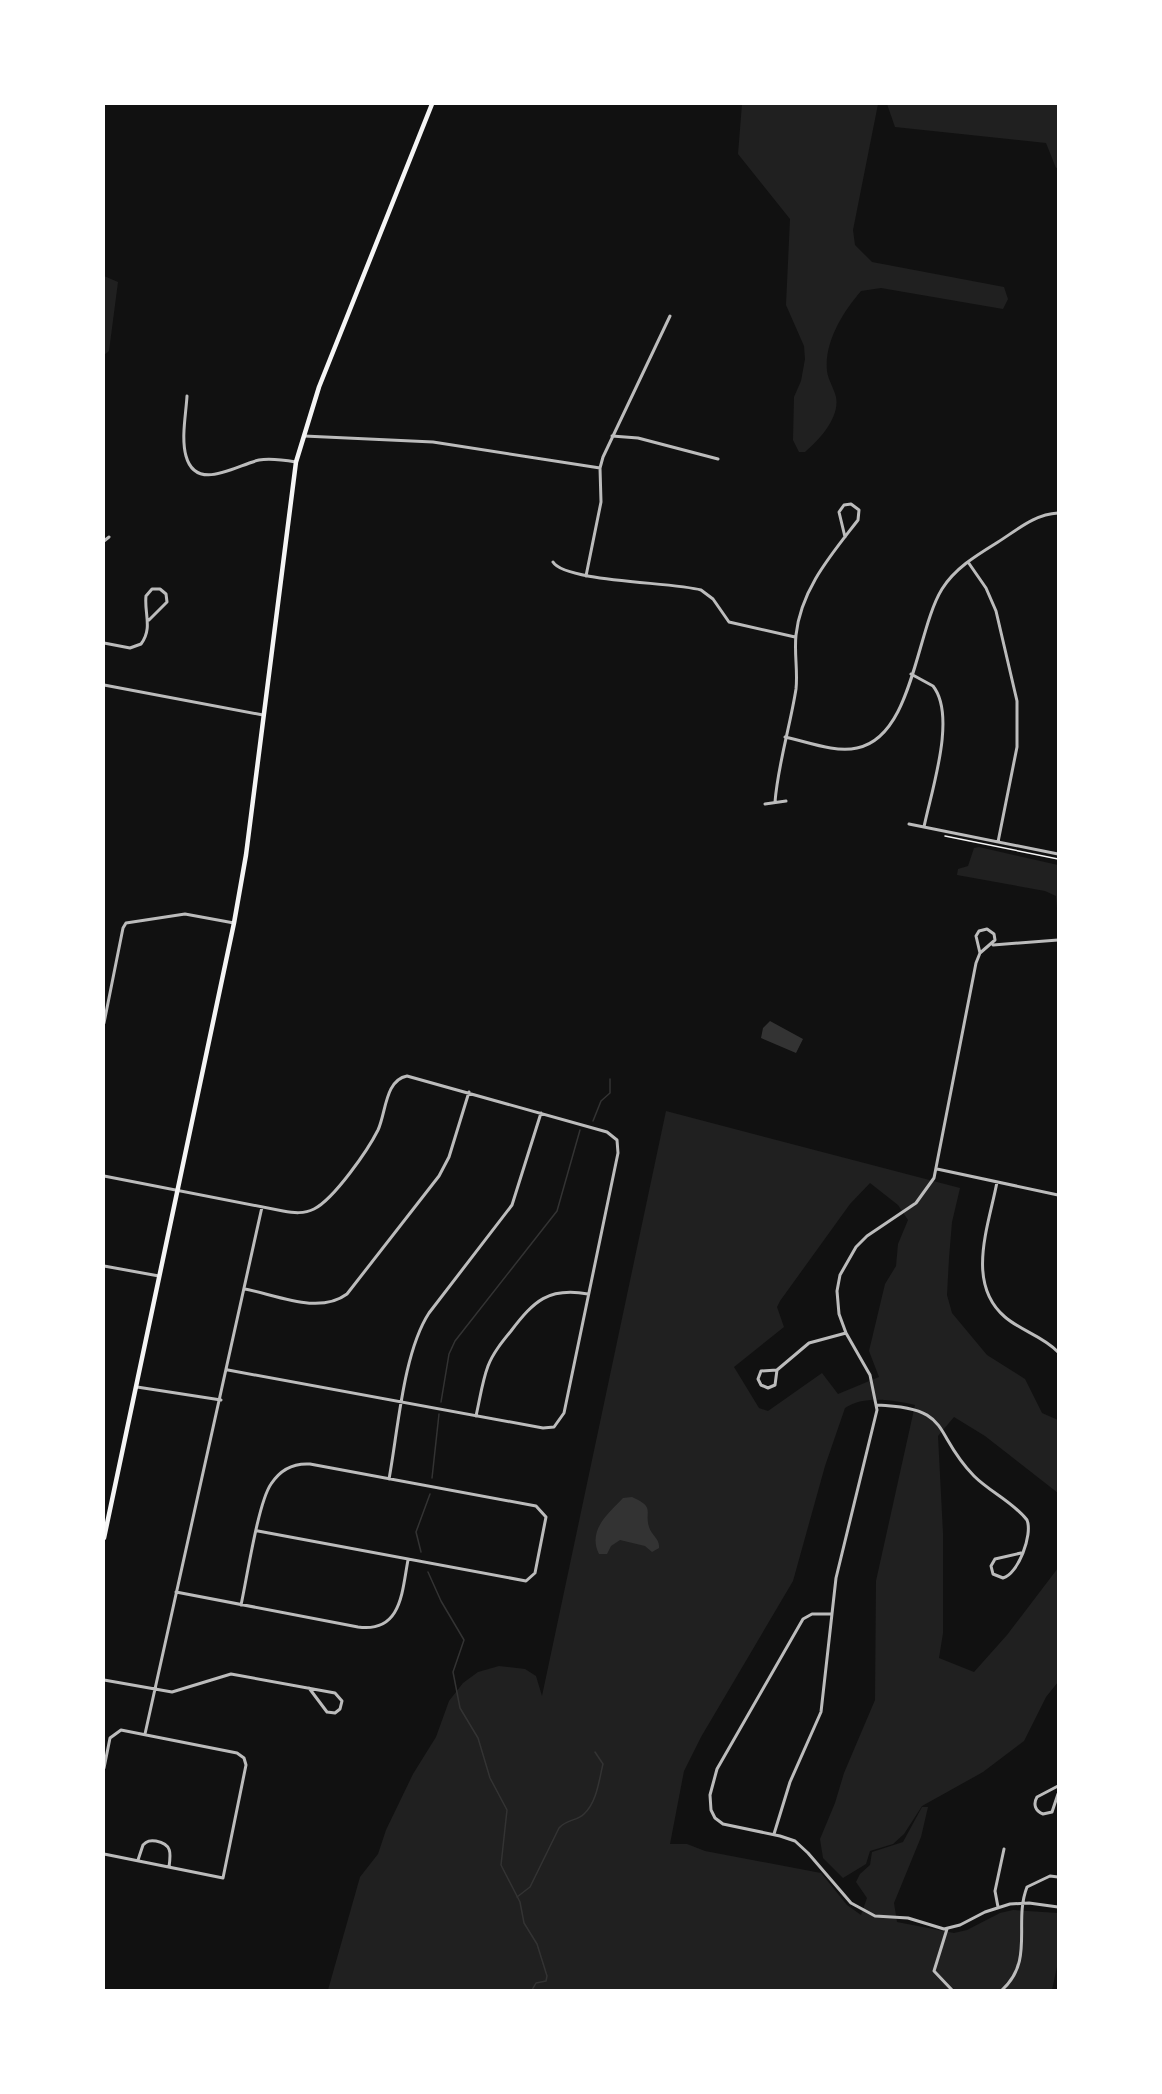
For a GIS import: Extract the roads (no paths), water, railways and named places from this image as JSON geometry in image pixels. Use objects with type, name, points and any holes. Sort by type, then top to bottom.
[{"type":"main road","points":[[104,1538],[234,923],[246,855],[296,462],[333,351],[432,104]]},
{"type":"street","points":[[586,576],[601,502],[600,468],[612,436],[670,316]]},
{"type":"street","points":[[187,396],[185,449],[187,459],[198,472],[214,476],[259,460],[296,462]]},
{"type":"street","points":[[303,436],[433,442],[600,468]]},
{"type":"street","points":[[612,436],[638,438],[718,459]]},
{"type":"street","points":[[775,802],[796,684],[795,637],[801,608],[811,585],[845,537],[859,516],[858,508],[850,504],[844,505],[839,512],[845,537]]},
{"type":"street","points":[[785,737],[844,749],[869,745],[883,736],[891,726],[938,597],[949,580],[968,562],[1035,518],[1059,513]]},
{"type":"street","points":[[104,541],[109,537]]},
{"type":"street","points":[[553,562],[562,571],[586,576],[696,589],[713,599],[729,622],[795,637]]},
{"type":"street","points":[[968,562],[986,588],[996,611],[1017,700],[1017,747],[998,842]]},
{"type":"street","points":[[104,643],[138,646],[145,638],[149,620],[146,596],[152,589],[160,589],[166,594],[168,602],[149,620]]},
{"type":"street","points":[[911,674],[925,680],[935,689],[943,717],[924,827]]},
{"type":"street","points":[[104,685],[263,715]]},
{"type":"street","points":[[765,804],[786,801]]},
{"type":"street","points":[[909,824],[1059,854]]},
{"type":"street","points":[[104,1023],[122,930],[126,923],[185,914],[234,923]]},
{"type":"street","points":[[774,1834],[790,1782],[821,1712],[838,1564],[877,1405],[870,1375],[846,1333],[839,1314],[837,1291],[846,1260],[867,1236],[922,1199],[937,1169],[980,953],[976,939],[979,931],[987,928],[993,932],[995,937],[992,945]]},
{"type":"street","points":[[980,953],[992,945],[1059,940]]},
{"type":"street","points":[[104,1176],[262,1207],[303,1212],[325,1202],[375,1136],[392,1087],[398,1078],[411,1076],[607,1132],[617,1140],[619,1146],[564,1413],[559,1423],[548,1429],[228,1370]]},
{"type":"street","points":[[245,1289],[318,1304],[331,1303],[347,1294],[439,1176],[449,1157],[469,1092]]},
{"type":"street","points":[[389,1479],[419,1331],[434,1306],[512,1205],[541,1113]]},
{"type":"street","points":[[937,1169],[1059,1195]]},
{"type":"street","points":[[997,1182],[982,1257],[985,1288],[1004,1317],[1047,1342],[1059,1352]]},
{"type":"street","points":[[145,1734],[228,1370],[262,1207]]},
{"type":"street","points":[[104,1266],[159,1276]]},
{"type":"street","points":[[476,1416],[492,1358],[527,1310],[543,1297],[555,1293],[588,1294]]},
{"type":"street","points":[[777,1370],[774,1386],[766,1388],[761,1385],[758,1379],[761,1371],[777,1370],[804,1345],[846,1333]]},
{"type":"street","points":[[136,1387],[221,1400]]},
{"type":"street","points":[[877,1405],[912,1408],[922,1411],[938,1423],[972,1474],[1027,1520],[1030,1534],[1021,1553],[1009,1576],[1001,1578],[993,1574],[991,1566],[995,1559],[1021,1553]]},
{"type":"street","points":[[241,1605],[258,1531],[271,1483],[293,1466],[310,1464],[536,1506],[546,1516],[535,1573],[526,1581],[258,1531]]},
{"type":"street","points":[[176,1592],[358,1627],[374,1627],[387,1621],[397,1610],[408,1560]]},
{"type":"street","points":[[831,1614],[813,1614],[803,1619],[723,1756],[712,1783],[711,1810],[720,1822],[791,1839],[804,1848],[844,1896],[861,1910],[879,1917],[908,1918],[931,1927],[947,1928],[960,1925],[998,1907],[1022,1903],[1059,1908]]},
{"type":"street","points":[[104,1680],[174,1692],[228,1674],[309,1688],[337,1694],[342,1701],[340,1709],[333,1713],[327,1712],[309,1688]]},
{"type":"street","points":[[104,1768],[109,1740],[113,1733],[121,1730],[237,1753],[246,1763],[224,1878],[104,1854]]},
{"type":"street","points":[[1059,1786],[1037,1797],[1035,1803],[1037,1810],[1043,1814],[1052,1812],[1059,1794]]},
{"type":"street","points":[[138,1860],[144,1843],[151,1840],[164,1843],[170,1850],[170,1867]]},
{"type":"street","points":[[998,1907],[994,1891],[1004,1849]]},
{"type":"street","points":[[1002,1990],[1013,1980],[1019,1964],[1022,1903],[1027,1887],[1050,1876],[1059,1877]]},
{"type":"street","points":[[947,1928],[934,1971],[952,1990]]},
{"type":"waterway","points":[[593,1121],[601,1101],[610,1093],[610,1079]]},
{"type":"waterway","points":[[441,1402],[449,1354],[455,1341],[557,1211],[580,1130]]},
{"type":"waterway","points":[[432,1478],[439,1414]]},
{"type":"waterway","points":[[421,1552],[416,1532],[430,1494]]},
{"type":"waterway","points":[[428,1572],[441,1601],[464,1640],[453,1672],[460,1708],[478,1738],[490,1778],[507,1810],[501,1865],[520,1902],[524,1923],[537,1944],[547,1976],[546,1981],[536,1983],[532,1990]]},
{"type":"waterway","points":[[517,1897],[530,1887],[559,1828],[581,1816],[592,1803],[603,1764],[595,1752]]}]
